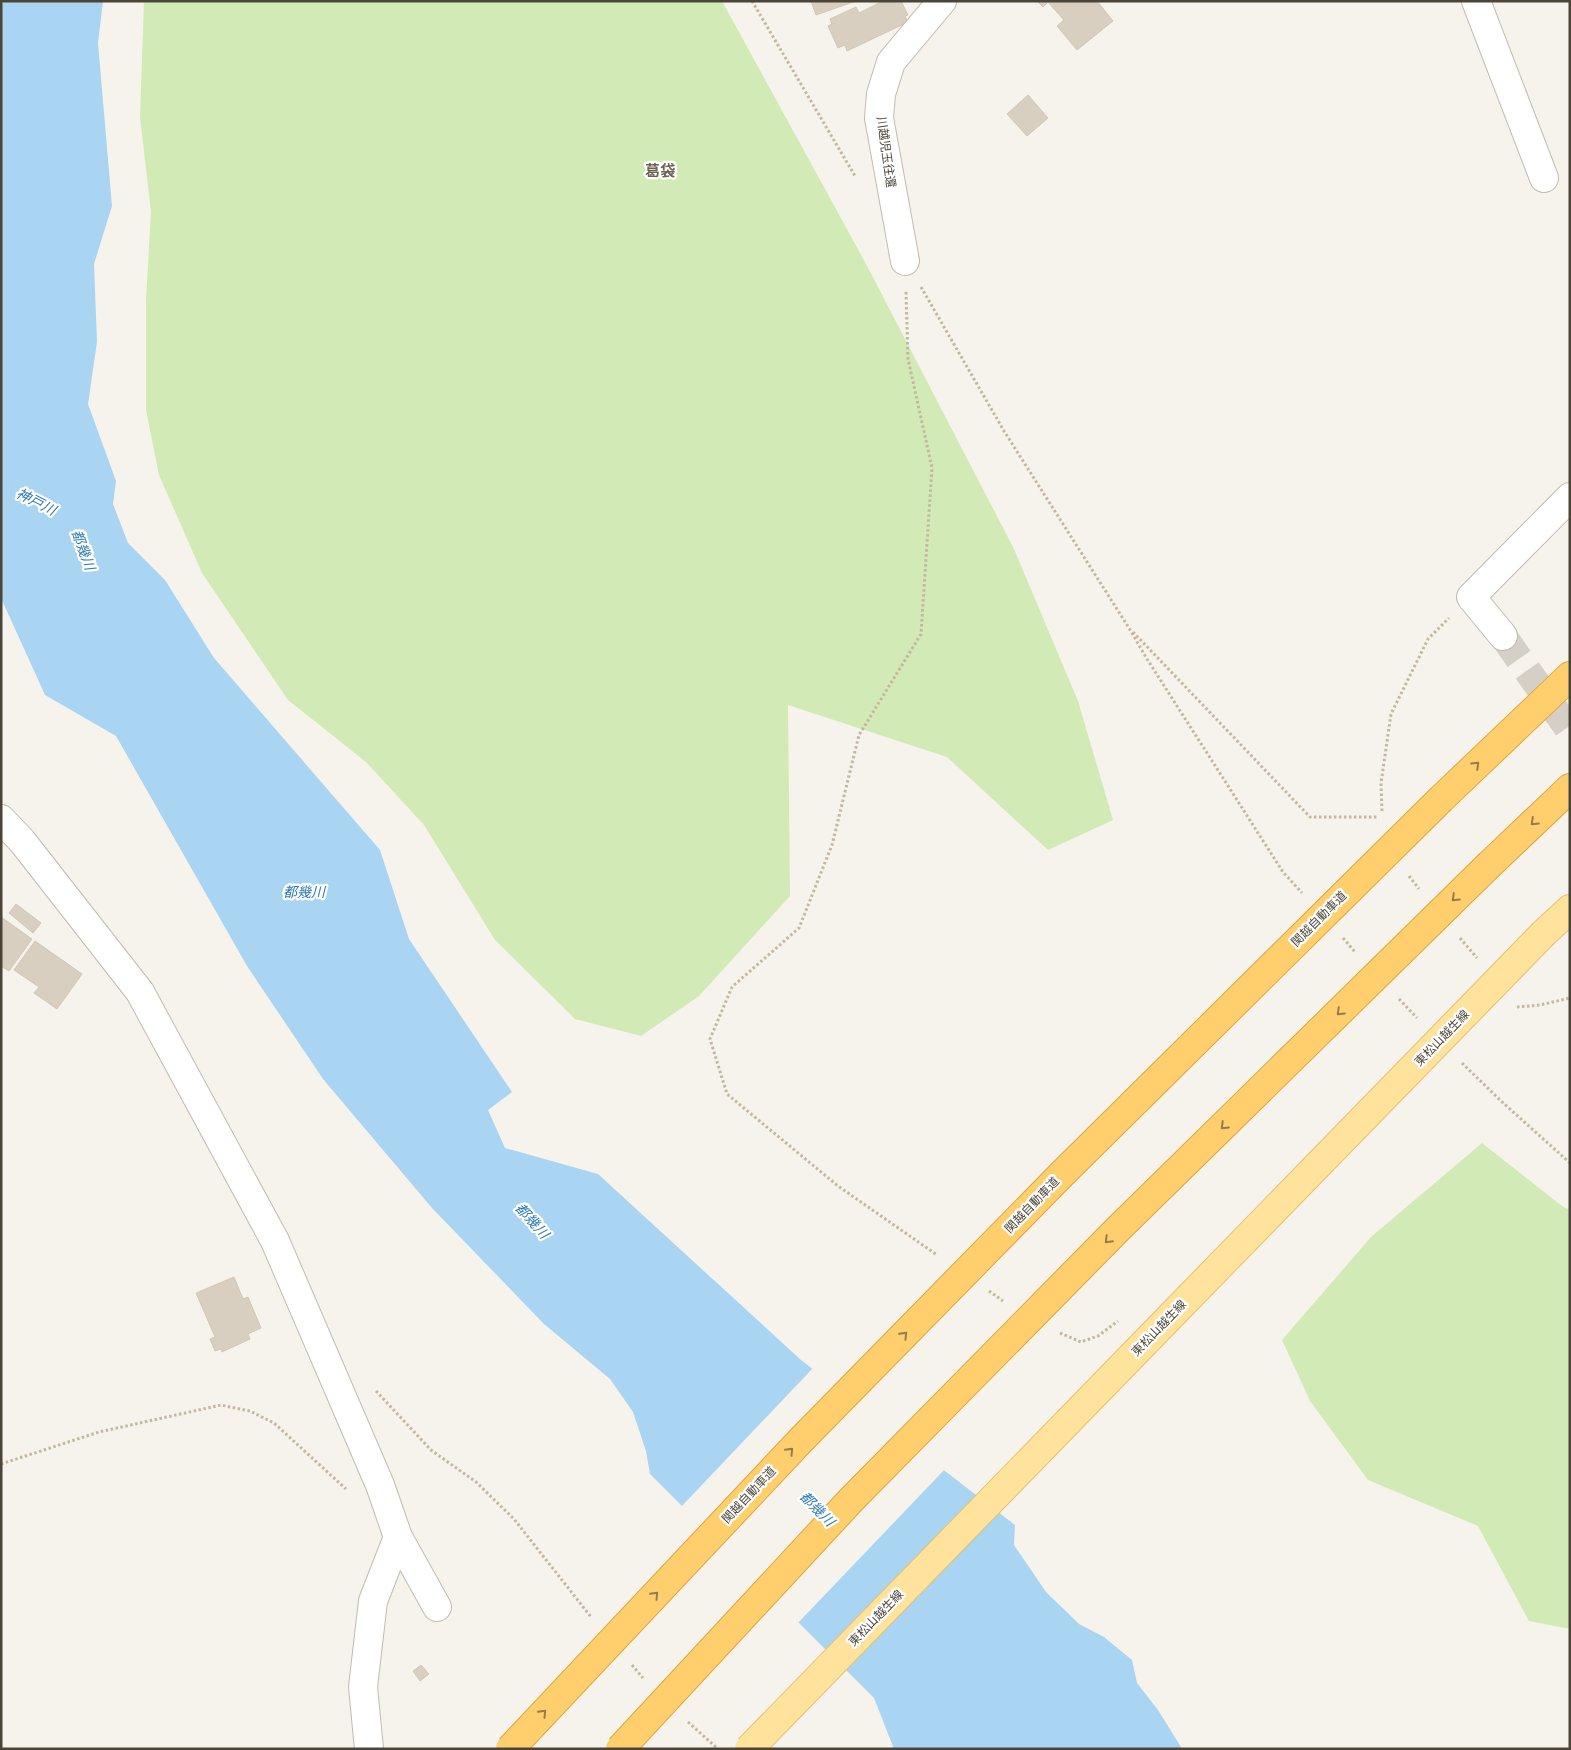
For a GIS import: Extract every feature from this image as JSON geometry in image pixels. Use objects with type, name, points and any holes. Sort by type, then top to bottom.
[{"type":"highway","name":"関越自動車道","points":[[510,1749],[808,1432],[1062,1174],[1441,799],[1570,676]]},
{"type":"highway","points":[[620,1749],[857,1493],[1118,1229],[1570,788]]},
{"type":"main road","name":"東松山越生線","points":[[749,1749],[1544,933],[1570,909]]},
{"type":"street","name":"川越児玉往還","points":[[906,261],[879,118],[881,94],[890,62],[942,1]]},
{"type":"street","points":[[1476,1],[1544,178]]},
{"type":"street","points":[[1503,636],[1471,597],[1570,497]]},
{"type":"street","points":[[1,819],[22,840],[134,984],[144,1001],[275,1241],[380,1485],[398,1538],[437,1607]]},
{"type":"street","points":[[367,1747],[363,1688],[373,1601],[398,1538]]},
{"type":"path","points":[[752,1],[856,177]]},
{"type":"path","points":[[906,261],[1004,431],[1129,628],[1310,818],[1383,817]]},
{"type":"path","points":[[906,261],[908,359],[932,468],[921,634],[859,735],[832,845],[798,928],[732,987],[710,1039],[727,1094],[838,1186],[944,1260]]},
{"type":"path","points":[[983,1287],[1006,1303]]},
{"type":"path","points":[[1056,1330],[1081,1342],[1098,1336],[1119,1321]]},
{"type":"path","points":[[370,1385],[431,1450],[476,1482],[514,1519],[592,1618]]},
{"type":"path","points":[[1,1464],[99,1432],[221,1405],[250,1411],[274,1423],[347,1490]]},
{"type":"path","points":[[630,1662],[649,1685]]},
{"type":"path","points":[[683,1717],[717,1749]]},
{"type":"green space","points":[[144,1],[722,1],[865,262],[1014,549],[1078,701],[1113,820],[1048,850],[947,757],[788,705],[790,896],[699,996],[641,1036],[575,1019],[495,940],[424,825],[366,762],[288,700],[202,573],[159,475],[146,410],[146,300],[151,212],[140,117]]},
{"type":"green space","points":[[1482,1143],[1562,1206],[1570,1210],[1570,1629],[1529,1621],[1478,1526],[1368,1480],[1310,1401],[1282,1340],[1371,1237]]},
{"type":"water","name":"都幾川","points":[[1,1],[103,1],[98,43],[112,206],[94,264],[97,342],[88,404],[116,481],[113,504],[128,543],[165,580],[214,658],[380,850],[409,939],[512,1092],[488,1110],[505,1148],[598,1174],[801,1360],[1015,1525],[1014,1545],[1046,1592],[1079,1624],[1104,1637],[1132,1660],[1137,1683],[1158,1710],[1181,1747],[1180,1749],[894,1749],[874,1698],[650,1474],[646,1451],[633,1412],[610,1379],[544,1324],[432,1208],[323,1079],[247,966],[116,736],[45,695],[1,598]]},
{"type":"pier","points":[[814,1367],[946,1468],[797,1624],[680,1508]]},
{"type":"building","points":[[811,1],[856,1],[816,15]]},
{"type":"building","points":[[883,1],[901,1],[908,15],[905,16],[908,22],[847,51],[845,45],[838,48],[828,26],[832,24],[830,19],[856,7],[859,13]]},
{"type":"building","points":[[1037,1],[1097,1],[1113,21],[1077,50],[1057,26],[1064,20],[1048,2],[1043,7]]},
{"type":"building","points":[[1028,95],[1048,118],[1027,136],[1007,114]]},
{"type":"building","points":[[16,904],[41,923],[33,933],[9,913]]},
{"type":"building","points":[[1,917],[32,939],[9,971],[1,966]]},
{"type":"building","points":[[35,941],[82,974],[57,1009],[34,993],[39,987],[14,970]]},
{"type":"building","points":[[234,1277],[243,1299],[248,1297],[261,1328],[248,1334],[250,1339],[222,1352],[221,1349],[215,1351],[210,1339],[215,1337],[196,1293]]},
{"type":"building","points":[[421,1665],[429,1674],[420,1681],[413,1671]]},
{"type":"tunnel","points":[[1503,636],[1570,731]]},
{"type":"district","name":"葛袋","points":[[660,171]]},
{"type":"water label","name":"神戸川","points":[[36,502]]}]
